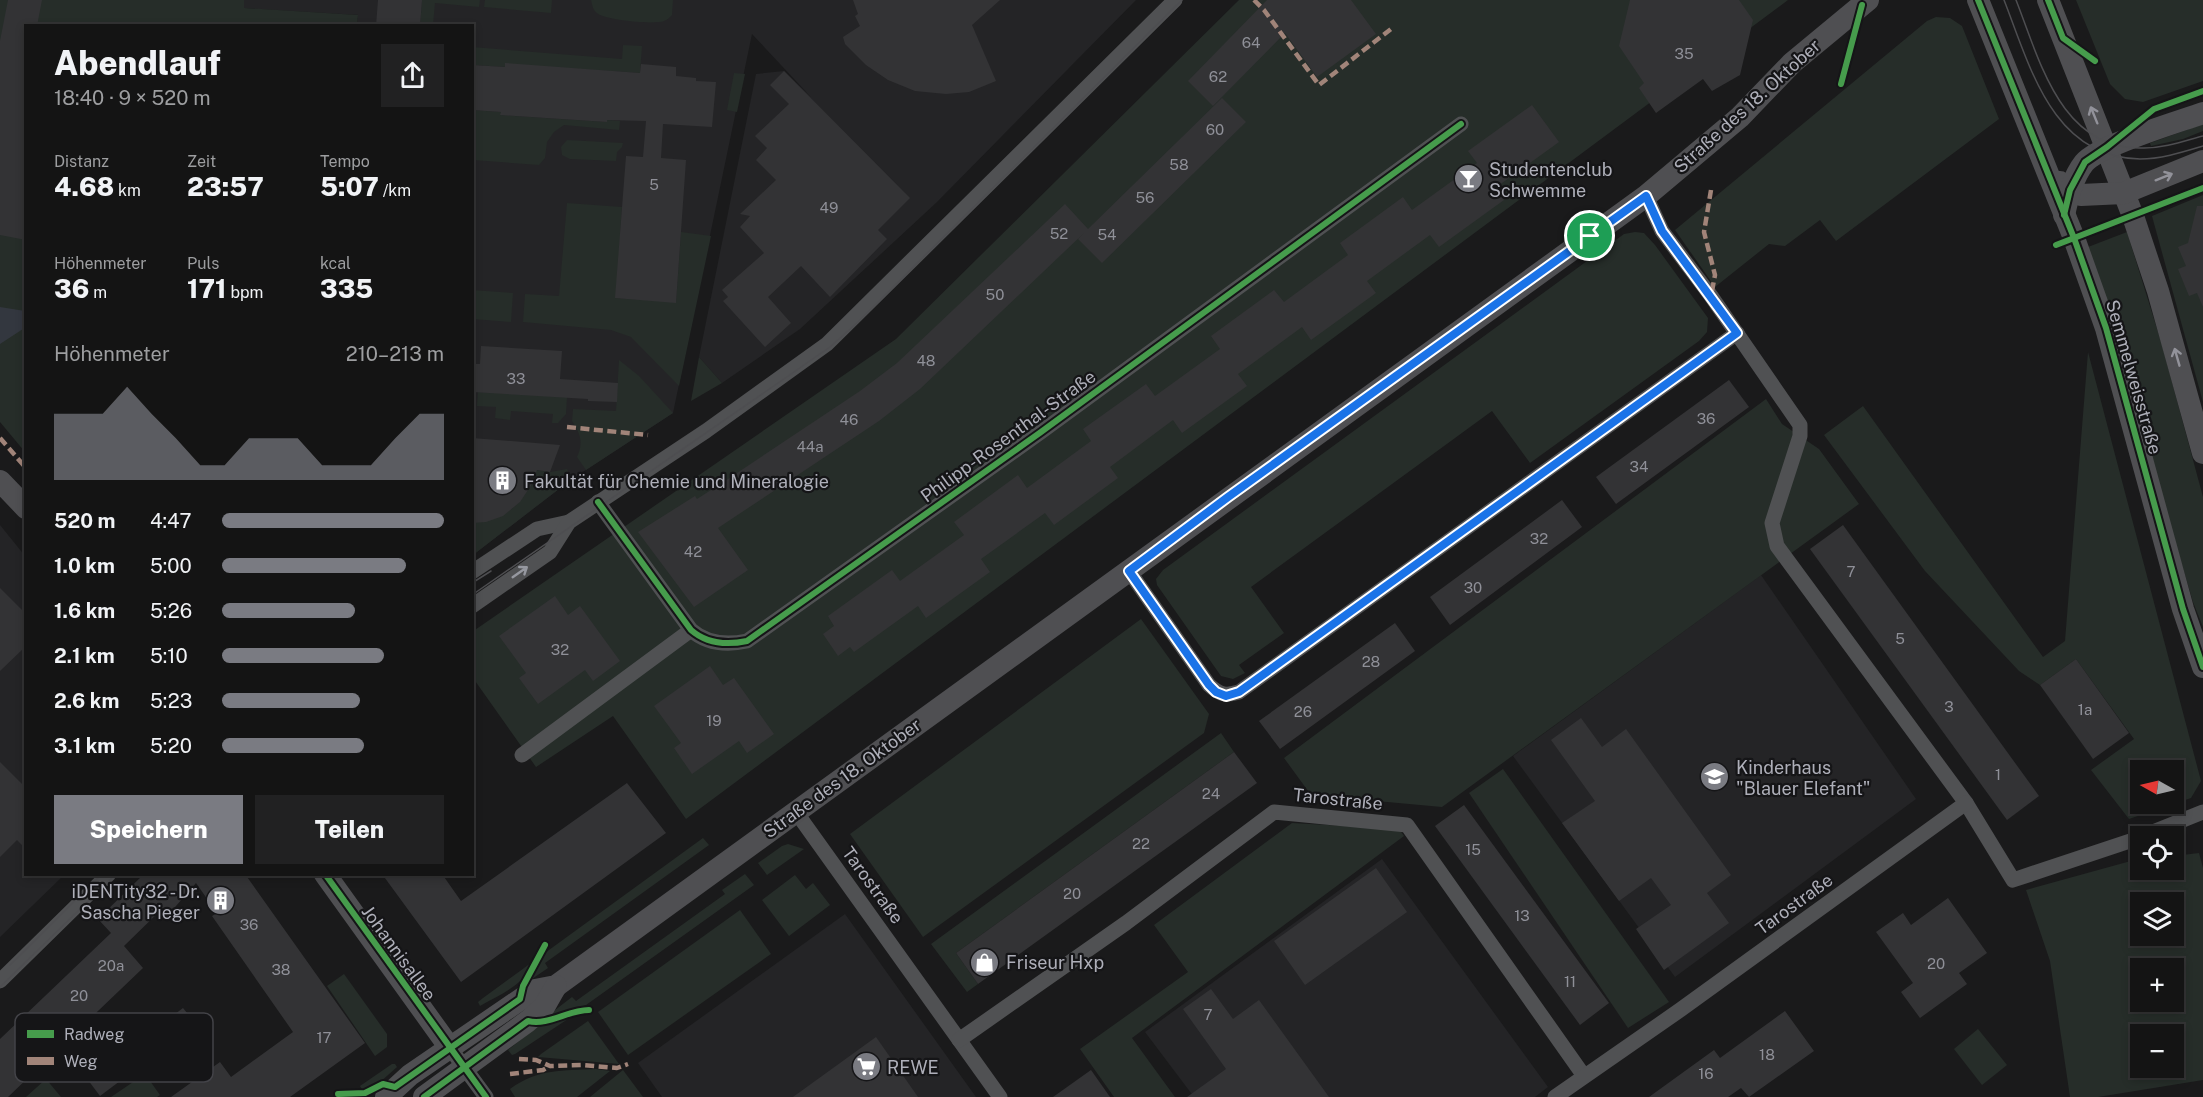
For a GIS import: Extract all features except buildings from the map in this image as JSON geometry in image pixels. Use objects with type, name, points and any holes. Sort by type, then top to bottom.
[{"type":"main road","name":"Straße des 18. Oktober","points":[[424,1097],[544,1007],[556,986],[1646,196],[1740,117],[1792,63],[1868,0]]},
{"type":"main road","name":"Semmelweisstraße","points":[[1978,0],[2064,215],[2106,328],[2183,609],[2203,667]]},
{"type":"main road","points":[[2048,0],[2107,147],[2158,291],[2203,453]]},
{"type":"main road","points":[[2064,215],[2070,190],[2085,162],[2107,147],[2203,113]]},
{"type":"main road","points":[[2042,160],[2054,178],[2081,195],[2124,193],[2203,161]]},
{"type":"main road","points":[[0,481],[24,506]]},
{"type":"main road","name":"Johannisallee","points":[[326,876],[450,1048]]},
{"type":"main road","name":"Straße des 18. Oktober","points":[[386,1097],[410,1075],[526,995],[535,990],[556,986]]},
{"type":"street","points":[[474,571],[537,529],[569,522],[706,431],[827,344],[855,319],[1175,0]]},
{"type":"street","name":"Philipp-Rosenthal-Straße","points":[[598,502],[697,636],[731,644],[747,641],[1060,418],[1461,124]]},
{"type":"street","points":[[1646,196],[1662,231],[1737,333],[1800,425],[1800,436],[1772,523],[1777,546],[1966,803],[2013,880],[2133,840],[2203,812]]},
{"type":"street","points":[[1129,571],[1209,685],[1216,692],[1226,696],[1239,692],[1737,333]]},
{"type":"street","points":[[474,605],[550,552],[569,522]]},
{"type":"street","points":[[522,755],[691,630]]},
{"type":"street","name":"Tarostraße","points":[[1555,1097],[1680,1010],[1966,803]]},
{"type":"street","name":"Tarostraße","points":[[796,812],[1000,1097]]},
{"type":"street","name":"Tarostraße","points":[[959,1040],[1126,923],[1274,812],[1407,825],[1584,1076]]},
{"type":"street","points":[[0,981],[107,876]]},
{"type":"street","points":[[450,1048],[486,1097]]},
{"type":"shaded area","points":[[0,0],[244,0],[244,8],[358,15],[357,24],[24,24],[24,451],[0,422]]},
{"type":"shaded area","points":[[244,0],[1136,0],[937,202],[800,329],[722,383],[699,357],[756,74],[784,71],[811,97],[752,34],[673,413],[572,479],[474,554],[474,24],[357,24],[358,15],[243,8]]},
{"type":"shaded area","points":[[422,0],[480,0],[479,7],[435,3],[433,24],[420,24]]},
{"type":"shaded area","points":[[485,0],[552,0],[551,13],[484,7]]},
{"type":"shaded area","points":[[591,0],[673,0],[672,15],[665,21],[659,22],[619,20],[601,16],[594,9]]},
{"type":"shaded area","points":[[1239,0],[1788,0],[686,819],[613,716],[536,767],[474,679],[474,631],[896,339]]},
{"type":"shaded area","points":[[2076,0],[2203,0],[2203,81],[2143,102],[2125,99],[2110,84]]},
{"type":"shaded area","points":[[1936,17],[1950,18],[1962,26],[1999,119],[1836,241],[1820,220],[1785,246],[1769,244],[1715,287],[1675,230],[1927,21]]},
{"type":"shaded area","points":[[623,45],[642,46],[640,73],[505,64],[505,67],[474,65],[474,47],[622,59]]},
{"type":"shaded area","points":[[734,73],[745,74],[737,112],[727,110]]},
{"type":"shaded area","points":[[474,110],[501,112],[501,115],[620,121],[619,130],[564,125],[554,132],[547,142],[545,158],[539,165],[474,160]]},
{"type":"shaded area","points":[[2203,124],[2203,131],[2183,139],[2151,146],[2150,143]]},
{"type":"shaded area","points":[[567,140],[623,143],[617,152],[616,161],[570,159],[562,155],[561,147]]},
{"type":"shaded area","points":[[2203,195],[2203,402],[2152,216]]},
{"type":"shaded area","points":[[567,203],[622,207],[616,298],[676,302],[681,232],[711,236],[679,386],[631,337],[611,330],[523,322],[525,294],[559,296]]},
{"type":"shaded area","points":[[2127,232],[2162,345],[2203,497],[2203,627],[2193,602],[2088,247]]},
{"type":"shaded area","points":[[1644,233],[1655,245],[1708,318],[1707,332],[1699,341],[1530,463],[1492,411],[1251,587],[1284,633],[1239,665],[1245,673],[1233,679],[1221,676],[1157,585],[1156,579],[1163,570],[1624,234]]},
{"type":"shaded area","points":[[474,290],[513,293],[511,322],[474,319]]},
{"type":"shaded area","points":[[0,307],[24,311],[24,328],[0,344]]},
{"type":"shaded area","points":[[2088,352],[2201,781],[2191,798],[2184,800],[2184,760],[2130,760],[2130,814],[2144,814],[2129,819],[2091,770],[2134,739],[2076,659],[2040,685],[2019,671],[1925,571],[1824,435],[1863,406],[2043,657],[2065,641]]},
{"type":"shaded area","points":[[699,357],[722,383],[691,401]]},
{"type":"shaded area","points":[[619,360],[639,376],[673,413],[586,470],[577,457],[581,443],[572,421],[573,409],[616,411]]},
{"type":"shaded area","points":[[478,392],[567,397],[566,414],[558,423],[552,423],[553,414],[511,411],[510,420],[495,418],[496,407],[477,406]]},
{"type":"shaded area","points":[[1766,399],[1782,424],[1819,449],[1859,504],[1442,807],[1311,795],[1284,758]]},
{"type":"shaded area","points":[[567,469],[572,479],[474,554],[474,522],[485,521],[505,514],[527,491],[536,470],[550,472]]},
{"type":"shaded area","points":[[0,525],[24,555],[24,876],[63,876],[0,937]]},
{"type":"shaded area","name":"Kinderhaus \"Blauer Elefant\"","points":[[1761,575],[1916,799],[1675,977],[1513,756]]},
{"type":"shaded area","points":[[1141,619],[1209,714],[1204,733],[923,937],[850,834]]},
{"type":"shaded area","points":[[1221,733],[1234,752],[956,953],[978,984],[967,992],[931,944]]},
{"type":"shaded area","points":[[1503,769],[1669,1002],[1628,1028],[1469,793]]},
{"type":"shaded area","points":[[1292,823],[1399,829],[1404,836],[1132,1038],[1175,1097],[1114,1097],[1080,1049],[1188,972],[1154,925]]},
{"type":"shaded area","points":[[703,838],[709,845],[545,963],[548,968],[526,983],[542,956],[549,950]]},
{"type":"shaded area","points":[[788,844],[804,849],[767,875],[758,863]]},
{"type":"shaded area","points":[[2199,853],[2203,868],[2203,1080],[2098,1097],[2070,1097],[2050,961],[2026,890],[2130,861],[2130,880],[2184,880],[2184,855]]},
{"type":"shaded area","points":[[1382,859],[1548,1087],[1535,1097],[1194,1097],[1145,1032]]},
{"type":"shaded area","points":[[745,874],[754,885],[586,1005],[560,1015],[546,1017],[572,997],[576,1001],[725,894],[722,890]]},
{"type":"shaded area","points":[[795,875],[806,889],[813,883],[830,905],[789,936],[762,900]]},
{"type":"shaded area","points":[[740,910],[771,954],[628,1055],[598,1012]]},
{"type":"shaded area","name":"REWE","points":[[845,914],[976,1097],[662,1097],[638,1063]]},
{"type":"shaded area","points":[[531,963],[528,971],[517,983],[480,1006],[478,1002]]},
{"type":"shaded area","points":[[344,974],[387,1034],[387,1047],[375,1056],[327,986]]},
{"type":"shaded area","points":[[577,1013],[515,1054],[512,1055],[508,1050],[543,1022]]},
{"type":"shaded area","points":[[588,1021],[619,1064],[538,1057],[541,1054]]},
{"type":"shaded area","points":[[1978,1029],[2007,1065],[1982,1085],[1954,1049]]},
{"type":"shaded area","points":[[392,1064],[397,1067],[379,1083],[363,1091],[360,1086]]},
{"type":"shaded area","points":[[596,1069],[610,1071],[577,1097],[515,1097],[510,1089],[541,1074]]},
{"type":"shaded area","points":[[623,1070],[643,1097],[590,1097]]},
{"type":"shaded area","points":[[43,1082],[48,1082],[61,1097],[26,1097]]},
{"type":"shaded area","points":[[133,1082],[151,1082],[160,1095],[157,1097],[111,1097]]},
{"type":"tram line","points":[[474,594],[830,347],[858,322],[1182,0]]},
{"type":"tram line","points":[[2004,0],[2035,79],[2049,104],[2065,126],[2085,143],[2110,155],[2140,159],[2180,153],[2203,146]]},
{"type":"tram line","points":[[2016,0],[2034,49],[2058,98],[2073,119],[2092,135],[2116,145],[2144,148],[2167,146],[2203,136]]},
{"type":"tram line","points":[[474,582],[491,571]]},
{"type":"tram line","points":[[10,965],[100,876]]},
{"type":"tram line","points":[[0,987],[114,876]]},
{"type":"marked path","points":[[1254,0],[1264,10],[1319,85],[1391,29]]},
{"type":"marked path","points":[[1711,190],[1704,232],[1715,275],[1711,296]]},
{"type":"marked path","points":[[567,427],[648,435]]},
{"type":"marked path","points":[[0,438],[24,466]]},
{"type":"marked path","points":[[519,1059],[536,1060],[550,1066],[582,1065],[617,1068],[628,1064]]},
{"type":"marked path","points":[[510,1074],[543,1070],[550,1066]]},
{"type":"cycle path","points":[[1978,0],[2074,238],[2106,328],[2183,609],[2203,667]]},
{"type":"cycle path","points":[[2048,0],[2063,38],[2095,61]]},
{"type":"cycle path","points":[[1841,84],[1862,5]]},
{"type":"cycle path","points":[[2064,215],[2070,190],[2085,162],[2154,109],[2203,91]]},
{"type":"cycle path","points":[[598,502],[691,630],[711,641],[732,643],[747,641],[1041,432],[1461,124]]},
{"type":"cycle path","points":[[2056,245],[2203,188]]},
{"type":"cycle path","points":[[326,876],[486,1097]]},
{"type":"cycle path","points":[[338,1094],[365,1093],[383,1084],[395,1087],[520,999],[523,986],[545,945]]},
{"type":"cycle path","points":[[424,1097],[528,1021],[551,1020],[573,1012],[589,1010]]},
{"type":"place","name":"Studentenclub Schwemme","points":[[1468,179]]},
{"type":"place","name":"Fakultät für Chemie und Mineralogie","points":[[503,481]]},
{"type":"place","name":"Kinderhaus \"Blauer Elefant\"","points":[[1715,777]]},
{"type":"place","name":"iDENTity32 - Dr. Sascha Pieger","points":[[221,901]]},
{"type":"place","name":"Friseur Hxp","points":[[985,962]]},
{"type":"place","name":"REWE","points":[[866,1067]]},
{"type":"route","points":[[1646,196],[1662,231],[1737,333],[1239,692],[1226,696],[1216,692],[1189,658],[1129,571],[1590,236],[1646,196]]}]
